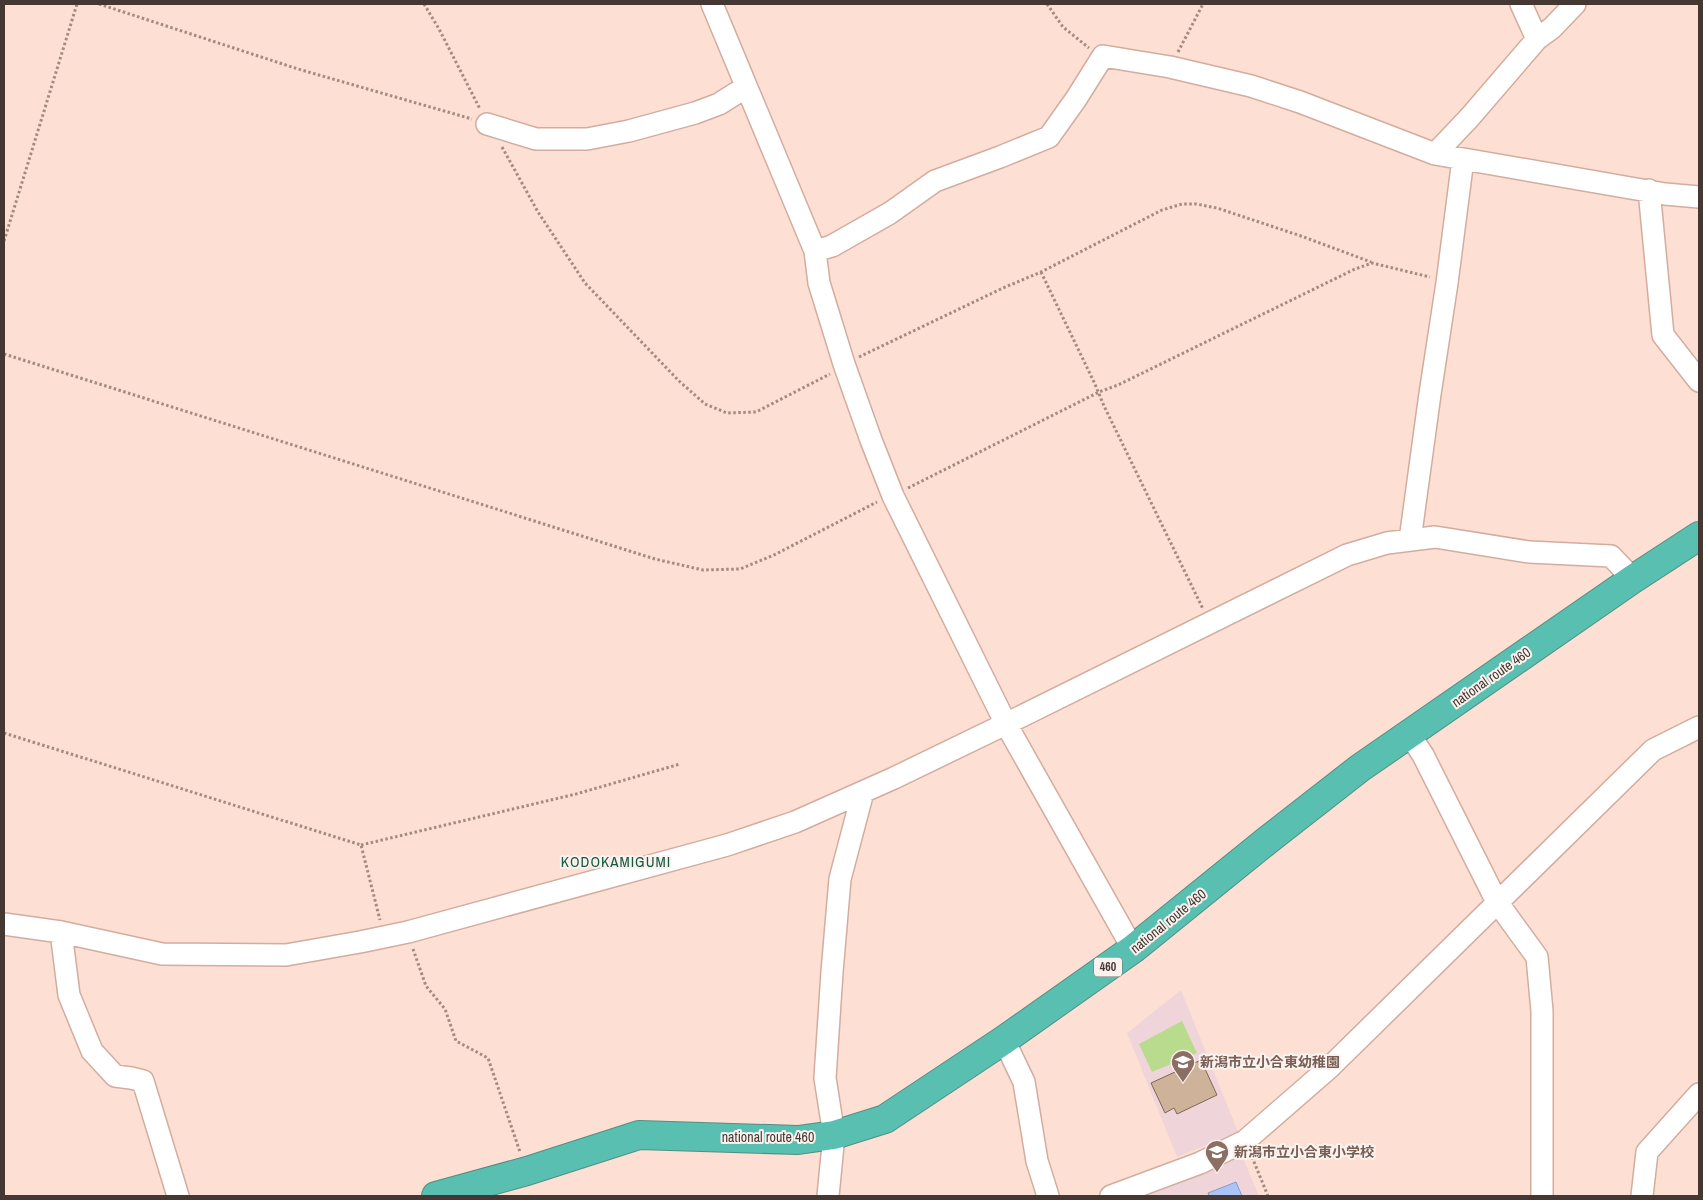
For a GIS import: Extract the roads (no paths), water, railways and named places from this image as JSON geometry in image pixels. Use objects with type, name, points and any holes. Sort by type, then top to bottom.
[{"type":"highway","name":"national route 460","points":[[436,1196],[473,1191],[639,1135],[798,1140],[834,1135],[885,1119],[1004,1040],[1134,949],[1360,768],[1633,579],[1699,536]]},
{"type":"street","points":[[712,4],[815,251],[819,283],[844,364],[893,496],[1006,724],[1134,949]]},
{"type":"street","points":[[1521,4],[1537,39]]},
{"type":"street","points":[[1435,154],[1470,117],[1537,39],[1552,28],[1575,4]]},
{"type":"street","points":[[815,251],[832,246],[890,213],[935,181],[1000,158],[1049,136],[1076,99],[1103,56],[1170,67],[1251,86],[1300,102],[1435,154],[1665,194],[1699,197]]},
{"type":"street","points":[[487,124],[536,139],[587,139],[695,114],[719,104],[746,87]]},
{"type":"street","points":[[1410,540],[1463,159]]},
{"type":"street","points":[[1649,190],[1663,335],[1699,381]]},
{"type":"street","points":[[4,924],[61,932],[162,954],[286,954],[408,932],[727,845],[795,822],[1006,724],[1347,555],[1387,543],[1435,536],[1528,552],[1611,556],[1633,579]]},
{"type":"street","points":[[1111,1196],[1200,1163],[1245,1140],[1329,1068],[1653,750],[1699,727]]},
{"type":"street","points":[[1409,734],[1422,755],[1497,902],[1536,957],[1542,1011],[1542,1196]]},
{"type":"street","points":[[828,1196],[834,1135],[825,1078],[832,972],[840,880],[862,792]]},
{"type":"street","points":[[61,932],[69,995],[92,1051],[114,1076],[144,1081],[178,1196]]},
{"type":"street","points":[[1004,1040],[1024,1082],[1038,1161],[1048,1196]]},
{"type":"street","points":[[1642,1196],[1647,1152],[1699,1094]]},
{"type":"water","points":[[1236,1182],[1242,1196],[1209,1196],[1208,1193]]},
{"type":"place","name":"新潟市立小合東幼稚園","points":[[1183,1083]]},
{"type":"place","name":"新潟市立小合東小学校","points":[[1217,1173]]},
{"type":"district","name":"KODOKAMIGUMI","points":[[616,862]]}]
